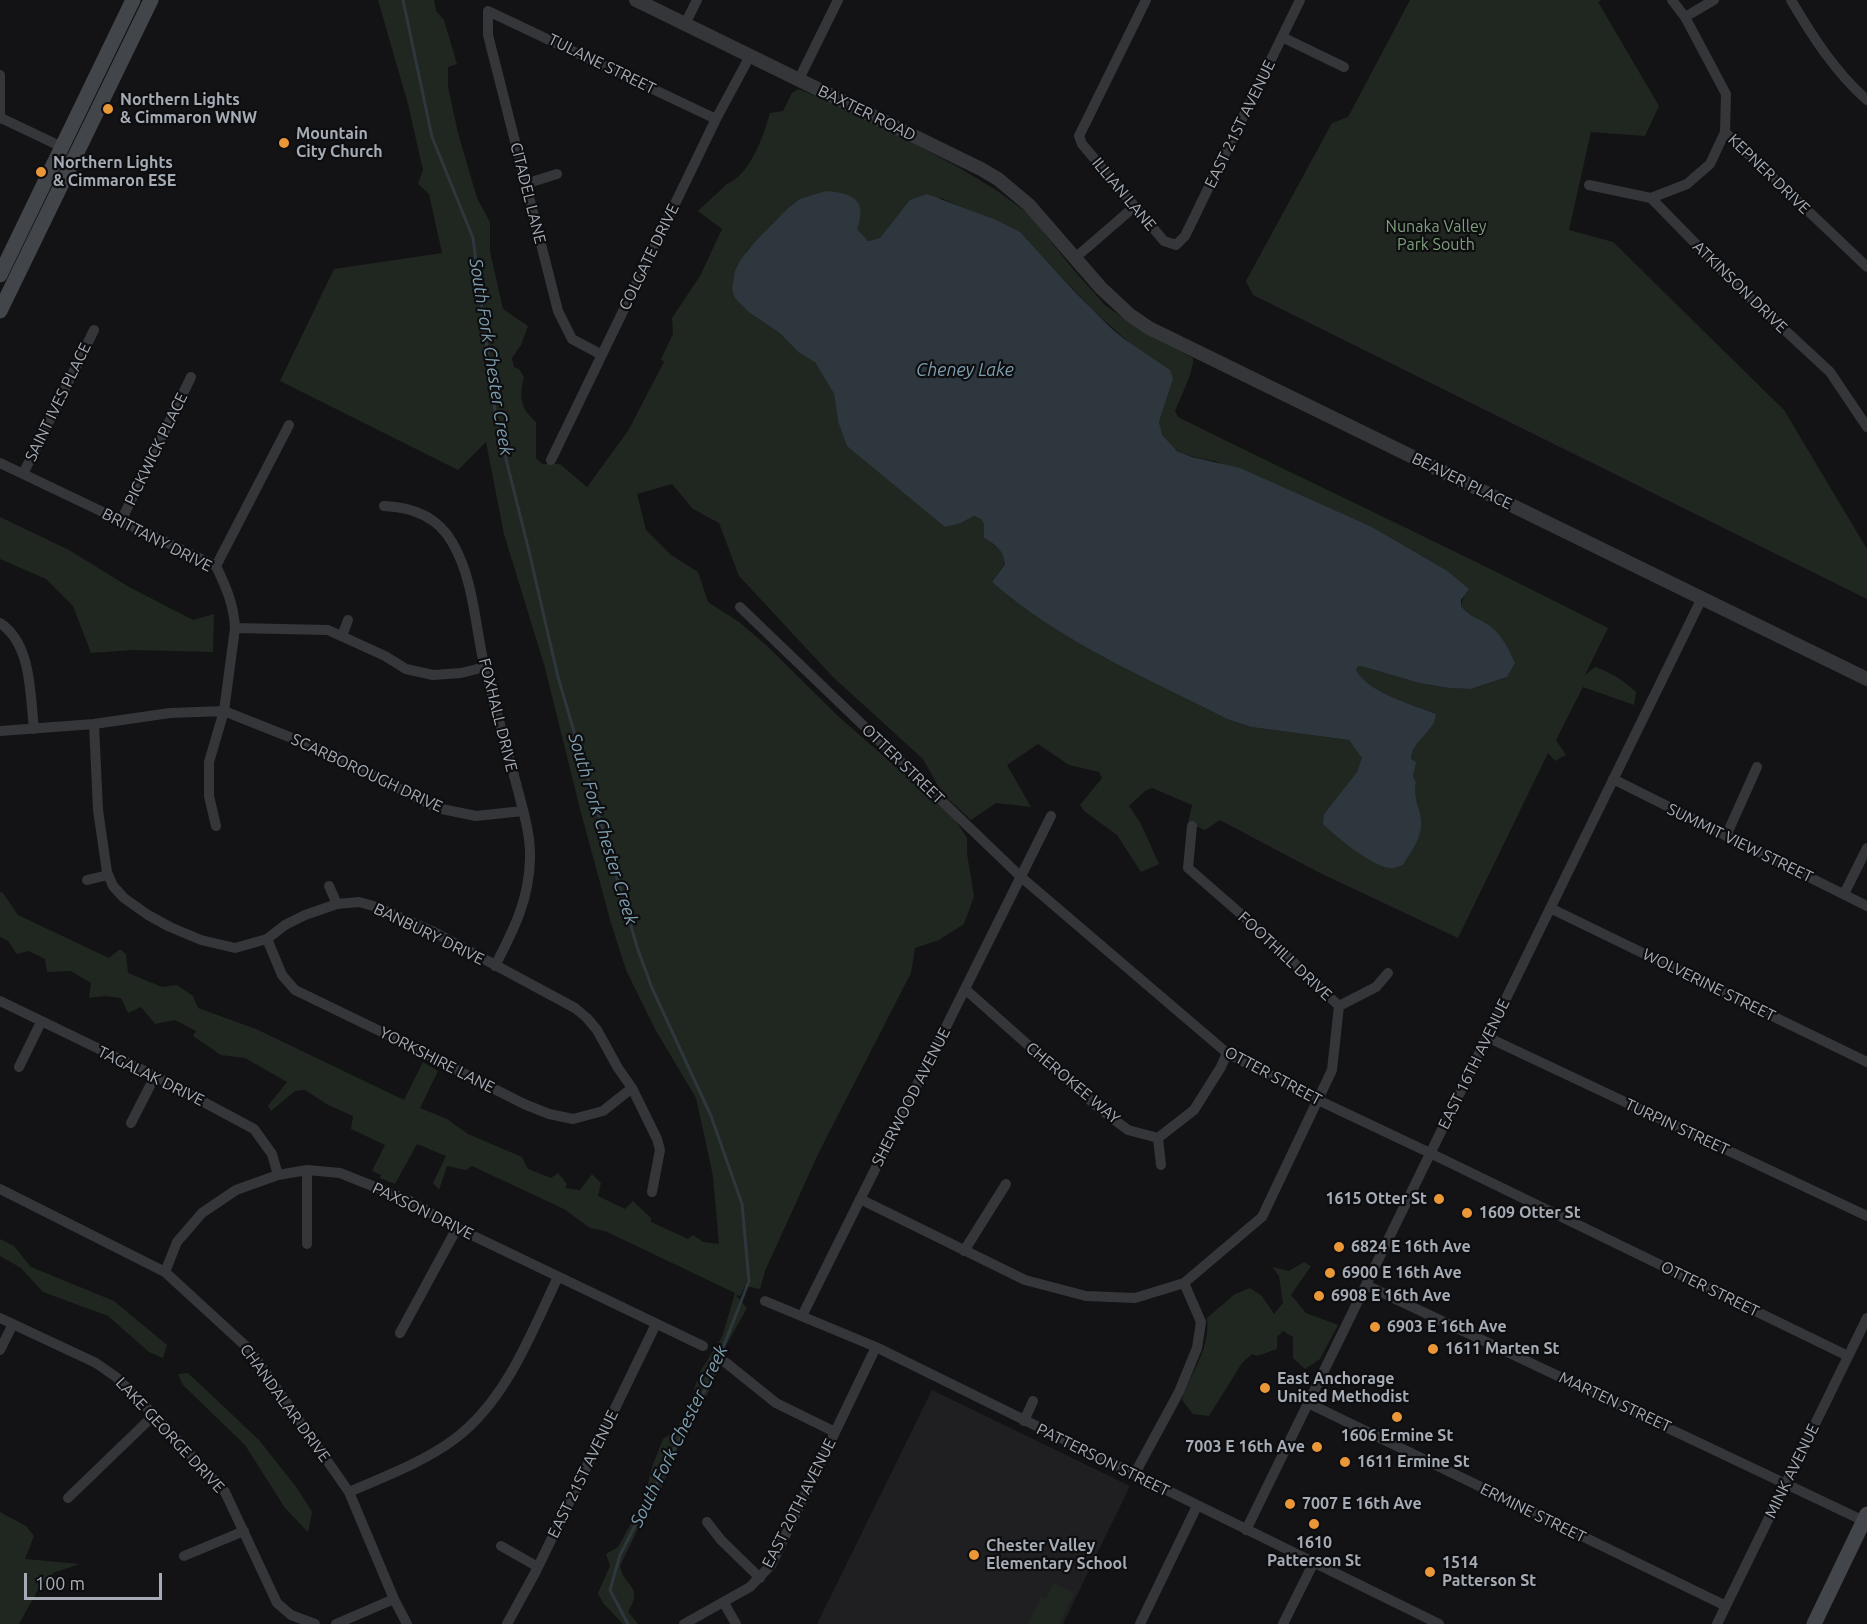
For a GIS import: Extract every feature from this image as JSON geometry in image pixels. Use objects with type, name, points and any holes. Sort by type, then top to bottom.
[{"type":"main road","points":[[0,275],[133,0]]},
{"type":"main road","points":[[0,311],[151,0]]},
{"type":"main road","points":[[1814,1624],[1865,1517]]},
{"type":"street","name":"BAXTER ROAD","points":[[636,0],[981,169],[998,179],[1039,215],[1075,258]]},
{"type":"street","points":[[685,24],[697,0]]},
{"type":"street","points":[[799,79],[838,0]]},
{"type":"street","name":"ILLIAN LANE","points":[[1146,0],[1079,136],[1082,144],[1164,241],[1176,245]]},
{"type":"street","name":"EAST 21ST AVENUE","points":[[1176,245],[1185,236],[1300,0]]},
{"type":"street","name":"KEPNER DRIVE","points":[[1672,0],[1685,17],[1726,94],[1725,132],[1867,267]]},
{"type":"street","points":[[1685,17],[1714,0]]},
{"type":"street","points":[[1791,0],[1809,32],[1854,89],[1867,100]]},
{"type":"street","name":"TULANE STREET","points":[[489,11],[716,119]]},
{"type":"street","name":"CITADEL LANE","points":[[489,11],[488,36],[558,310],[572,339],[602,355]]},
{"type":"street","points":[[1282,37],[1344,67]]},
{"type":"street","name":"COLGATE DRIVE","points":[[551,460],[716,119],[750,56]]},
{"type":"street","points":[[0,75],[0,118],[62,147]]},
{"type":"street","points":[[1588,185],[1651,198],[1687,184],[1710,164],[1725,132]]},
{"type":"street","points":[[525,183],[557,174]]},
{"type":"street","name":"ATKINSON DRIVE","points":[[1651,198],[1733,282],[1830,372],[1867,427]]},
{"type":"street","points":[[1075,258],[1134,207]]},
{"type":"street","name":"BEAVER PLACE","points":[[1075,258],[1112,300],[1149,328],[1867,679]]},
{"type":"street","name":"SAINT IVES PLACE","points":[[23,474],[94,330]]},
{"type":"street","name":"PICKWICK PLACE","points":[[121,521],[191,377]]},
{"type":"street","points":[[216,566],[289,425]]},
{"type":"street","name":"BRITTANY DRIVE","points":[[0,463],[216,566],[230,595],[235,628],[224,711],[209,762],[209,796],[216,826]]},
{"type":"street","name":"FOXHALL DRIVE","points":[[384,506],[405,507],[435,519],[452,542],[467,582],[485,667],[523,811],[530,855],[528,888],[513,930],[495,966]]},
{"type":"street","name":"EAST 16TH AVENUE","points":[[1246,1530],[1702,598]]},
{"type":"street","name":"OTTER STREET","points":[[740,607],[1021,877],[1227,1053],[1318,1100],[1848,1356]]},
{"type":"street","points":[[342,636],[348,620]]},
{"type":"street","points":[[0,623],[9,629],[23,654],[34,729]]},
{"type":"street","points":[[235,628],[328,630],[385,656],[406,669],[433,675],[461,673],[485,667]]},
{"type":"street","name":"SCARBOROUGH DRIVE","points":[[0,731],[94,724],[170,713],[224,711],[332,754],[437,808],[476,816],[523,811]]},
{"type":"street","name":"BANBURY DRIVE","points":[[94,724],[98,810],[108,874],[112,886],[124,898],[148,915],[201,940],[235,948],[267,939],[305,915],[337,904],[359,902],[377,907],[432,932],[575,1008],[588,1018],[597,1030],[632,1088],[657,1139],[660,1150],[652,1192]]},
{"type":"street","points":[[1726,836],[1757,767]]},
{"type":"street","name":"SUMMIT VIEW STREET","points":[[1613,779],[1867,906]]},
{"type":"street","name":"SHERWOOD AVENUE","points":[[802,1316],[1051,816]]},
{"type":"street","name":"FOOTHILL DRIVE","points":[[860,1199],[1025,1280],[1086,1296],[1135,1298],[1184,1283],[1262,1217],[1332,1070],[1339,1006],[1264,935],[1188,868],[1192,826]]},
{"type":"street","points":[[1844,894],[1867,848]]},
{"type":"street","points":[[87,880],[108,874]]},
{"type":"street","points":[[329,886],[337,904]]},
{"type":"street","name":"WOLVERINE STREET","points":[[1550,908],[1867,1062]]},
{"type":"street","name":"YORKSHIRE LANE","points":[[267,939],[282,975],[295,990],[524,1104],[549,1114],[573,1119],[603,1111],[632,1088]]},
{"type":"street","points":[[1339,1006],[1376,987],[1388,973]]},
{"type":"street","name":"CHEROKEE WAY","points":[[965,989],[1100,1109],[1128,1130],[1158,1138]]},
{"type":"street","name":"TAGALAK DRIVE","points":[[0,1001],[154,1076],[255,1129],[272,1154],[278,1175]]},
{"type":"street","points":[[19,1067],[41,1022]]},
{"type":"street","name":"TURPIN STREET","points":[[1487,1037],[1867,1216]]},
{"type":"street","points":[[1161,1165],[1158,1138],[1194,1110],[1221,1067],[1227,1053]]},
{"type":"street","points":[[131,1123],[154,1076]]},
{"type":"street","points":[[308,1170],[308,1244]]},
{"type":"street","name":"PAXSON DRIVE","points":[[165,1272],[177,1242],[202,1213],[236,1190],[278,1175],[308,1170],[340,1173],[410,1201],[457,1228],[703,1346]]},
{"type":"street","points":[[964,1251],[1006,1184]]},
{"type":"street","name":"CHANDALAR DRIVE","points":[[0,1189],[165,1272],[250,1350],[350,1492],[394,1599],[407,1624]]},
{"type":"street","points":[[400,1333],[457,1228]]},
{"type":"street","points":[[350,1492],[430,1455],[457,1437],[479,1416],[494,1399],[516,1365],[558,1277]]},
{"type":"street","points":[[1134,1475],[1179,1392],[1197,1348],[1201,1322],[1184,1283]]},
{"type":"street","name":"MARTEN STREET","points":[[1366,1285],[1865,1517]]},
{"type":"street","name":"PATTERSON STREET","points":[[765,1301],[876,1347],[1439,1624]]},
{"type":"street","name":"LAKE GEORGE DRIVE","points":[[0,1318],[96,1363],[116,1377],[225,1492],[277,1603],[291,1615],[315,1624]]},
{"type":"street","name":"MINK AVENUE","points":[[1717,1624],[1867,1318]]},
{"type":"street","points":[[0,1350],[13,1324]]},
{"type":"street","name":"EAST 21ST AVENUE","points":[[507,1624],[538,1567],[656,1324]]},
{"type":"street","name":"EAST 20TH AVENUE","points":[[684,1624],[750,1587],[771,1565],[876,1347]]},
{"type":"street","points":[[725,1362],[776,1403],[835,1432]]},
{"type":"street","points":[[1024,1420],[1033,1401]]},
{"type":"street","name":"ERMINE STREET","points":[[1308,1403],[1726,1606]]},
{"type":"street","points":[[68,1498],[154,1415]]},
{"type":"street","points":[[1140,1624],[1197,1506]]},
{"type":"street","points":[[707,1522],[760,1578]]},
{"type":"street","points":[[184,1556],[244,1531]]},
{"type":"street","points":[[501,1546],[538,1567]]},
{"type":"street","points":[[1283,1624],[1313,1564]]},
{"type":"street","points":[[336,1624],[394,1599]]},
{"type":"street","points":[[724,1603],[736,1624]]},
{"type":"shaded area","name":"Chester Valley Elementary School","points":[[932,1390],[1130,1486],[1063,1624],[817,1624]]},
{"type":"green space","points":[[378,0],[434,0],[436,11],[444,20],[457,64],[448,67],[448,87],[458,133],[477,198],[490,222],[490,252],[503,309],[528,326],[521,345],[512,358],[514,367],[519,369],[524,377],[522,402],[536,422],[536,458],[542,464],[560,464],[587,487],[628,431],[664,362],[661,359],[673,334],[672,318],[700,276],[722,229],[698,211],[743,172],[760,143],[770,113],[783,111],[792,93],[798,89],[850,110],[958,167],[1029,214],[1105,305],[1140,330],[1193,358],[1190,376],[1175,411],[1178,417],[1608,628],[1585,675],[1595,667],[1617,677],[1636,692],[1634,705],[1583,687],[1556,740],[1566,755],[1555,761],[1548,753],[1458,938],[1318,872],[1220,820],[1205,830],[1188,823],[1192,805],[1152,788],[1145,791],[1129,806],[1141,824],[1159,864],[1141,872],[1117,835],[1084,811],[1080,805],[1102,778],[1099,772],[1069,765],[1038,744],[1007,765],[1031,807],[996,803],[971,820],[942,793],[923,759],[833,677],[739,576],[719,523],[693,509],[672,484],[637,494],[646,530],[671,555],[698,572],[708,602],[739,622],[766,645],[839,717],[954,818],[967,838],[967,854],[974,896],[964,924],[939,940],[915,948],[911,973],[819,1152],[765,1271],[760,1289],[745,1286],[740,1296],[736,1295],[747,1308],[724,1349],[712,1386],[680,1442],[662,1487],[650,1504],[620,1566],[634,1592],[628,1612],[638,1624],[623,1624],[603,1603],[598,1593],[610,1566],[606,1554],[618,1547],[633,1520],[646,1492],[652,1467],[663,1439],[677,1429],[695,1393],[694,1389],[701,1370],[722,1337],[735,1293],[605,1231],[590,1228],[564,1209],[472,1166],[466,1170],[447,1166],[439,1190],[433,1183],[446,1156],[417,1144],[395,1184],[380,1178],[381,1175],[372,1171],[385,1145],[351,1129],[353,1116],[328,1105],[305,1090],[295,1091],[271,1111],[268,1106],[287,1082],[245,1058],[221,1055],[193,1036],[196,1031],[175,1020],[155,1024],[141,1007],[128,1013],[121,998],[104,996],[89,998],[91,983],[71,971],[47,972],[45,959],[29,951],[17,954],[8,941],[0,937],[0,892],[18,915],[109,958],[120,949],[126,954],[128,973],[162,987],[177,985],[193,996],[198,1008],[256,1029],[404,1100],[423,1062],[438,1071],[420,1108],[447,1119],[468,1134],[522,1157],[528,1169],[551,1178],[558,1173],[567,1184],[565,1188],[580,1190],[592,1174],[601,1183],[598,1196],[625,1209],[633,1201],[651,1218],[651,1222],[688,1239],[693,1235],[703,1242],[719,1244],[713,1176],[696,1098],[655,1029],[626,970],[580,809],[545,668],[504,534],[486,442],[458,470],[280,381],[334,269],[442,253],[429,194],[418,184],[423,170],[408,104]],"holes":[[[941,198],[1020,233],[1093,310],[1172,382],[1159,422],[1161,432],[1171,446],[1187,455],[1215,461],[1372,527],[1446,570],[1464,595],[1461,606],[1493,629],[1502,640],[1512,656],[1507,677],[1471,689],[1419,683],[1358,665],[1355,670],[1361,678],[1380,691],[1436,714],[1431,726],[1412,753],[1411,759],[1415,762],[1413,776],[1416,782],[1413,791],[1418,804],[1324,814],[1357,772],[1363,758],[1349,740],[1251,727],[1227,719],[1105,658],[1046,623],[1018,603],[992,582],[1005,563],[1000,551],[984,538],[984,524],[981,519],[974,516],[961,523],[838,421],[834,394],[815,361],[798,352],[781,334],[750,313],[746,252],[787,209],[856,229],[868,241],[880,238]]]},
{"type":"green space","name":"Nunaka Valley Park South","points":[[1410,0],[1601,0],[1598,2],[1659,106],[1645,136],[1591,132],[1569,230],[1613,242],[1784,410],[1867,549],[1867,599],[1253,295],[1246,281],[1332,123],[1348,117]]},
{"type":"green space","points":[[0,517],[69,550],[129,587],[193,620],[214,614],[213,652],[133,650],[91,653],[73,606],[46,579],[0,559]]},
{"type":"green space","points":[[0,1239],[14,1246],[31,1267],[114,1301],[167,1345],[163,1358],[149,1352],[108,1316],[43,1292],[21,1268],[0,1256]]},
{"type":"green space","points":[[1304,1262],[1311,1266],[1291,1295],[1306,1313],[1338,1325],[1320,1359],[1305,1369],[1293,1358],[1293,1337],[1283,1331],[1277,1337],[1277,1349],[1257,1356],[1252,1354],[1242,1363],[1209,1416],[1193,1414],[1182,1400],[1203,1350],[1207,1318],[1235,1294],[1250,1288],[1262,1296],[1274,1314],[1283,1303],[1279,1276],[1272,1267],[1289,1271]]},
{"type":"green space","points":[[188,1373],[259,1440],[297,1488],[312,1512],[308,1532],[285,1508],[245,1445],[183,1385],[178,1374]]},
{"type":"green space","points":[[0,1512],[26,1526],[34,1536],[25,1559],[80,1564],[55,1572],[40,1586],[19,1624],[0,1624]]},
{"type":"green space","points":[[1053,1583],[1074,1593],[1059,1624],[1028,1624],[1041,1597],[1046,1599]]},
{"type":"water","name":"Cheney Lake","points":[[826,191],[851,196],[856,200],[861,211],[857,229],[868,241],[880,238],[910,200],[927,194],[996,220],[1020,232],[1111,328],[1170,370],[1173,378],[1159,422],[1162,435],[1177,451],[1192,457],[1240,468],[1372,527],[1446,570],[1469,589],[1461,600],[1461,606],[1490,626],[1505,643],[1515,663],[1507,677],[1471,689],[1449,688],[1419,683],[1361,666],[1358,666],[1356,670],[1370,685],[1380,691],[1436,714],[1432,726],[1412,752],[1411,759],[1416,762],[1413,776],[1416,782],[1415,792],[1421,826],[1416,844],[1403,865],[1392,868],[1364,857],[1323,824],[1324,814],[1357,772],[1362,758],[1349,740],[1251,727],[1227,719],[1075,641],[1046,623],[992,582],[1005,564],[1000,551],[984,538],[984,524],[981,519],[974,516],[961,523],[945,527],[847,446],[838,421],[834,394],[815,362],[798,352],[781,334],[750,313],[735,298],[732,289],[735,271],[754,243],[800,199]]},
{"type":"waterway","name":"South Fork Chester Creek","points":[[403,0],[432,137],[473,238],[496,419],[558,677],[638,950],[652,988],[711,1116],[742,1204],[749,1281],[712,1376],[620,1555],[610,1590],[628,1624]]},
{"type":"place","name":"Northern Lights & Cimmaron WNW","points":[[108,109]]},
{"type":"place","name":"Mountain City Church","points":[[284,143]]},
{"type":"place","name":"Northern Lights & Cimmaron ESE","points":[[41,172]]},
{"type":"place","name":"1615 Otter St","points":[[1439,1199]]},
{"type":"place","name":"1609 Otter St","points":[[1467,1213]]},
{"type":"place","name":"6824 E 16th Ave","points":[[1339,1247]]},
{"type":"place","name":"6900 E 16th Ave","points":[[1330,1273]]},
{"type":"place","name":"6908 E 16th Ave","points":[[1319,1296]]},
{"type":"place","name":"6903 E 16th Ave","points":[[1375,1327]]},
{"type":"place","name":"1611 Marten St","points":[[1433,1349]]},
{"type":"place","name":"East Anchorage United Methodist","points":[[1265,1388]]},
{"type":"place","name":"1606 Ermine St","points":[[1397,1417]]},
{"type":"place","name":"7003 E 16th Ave","points":[[1317,1447]]},
{"type":"place","name":"1611 Ermine St","points":[[1345,1462]]},
{"type":"place","name":"7007 E 16th Ave","points":[[1290,1504]]},
{"type":"place","name":"1610 Patterson St","points":[[1314,1524]]},
{"type":"place","name":"Chester Valley Elementary School","points":[[974,1555]]},
{"type":"place","name":"1514 Patterson St","points":[[1430,1572]]}]
